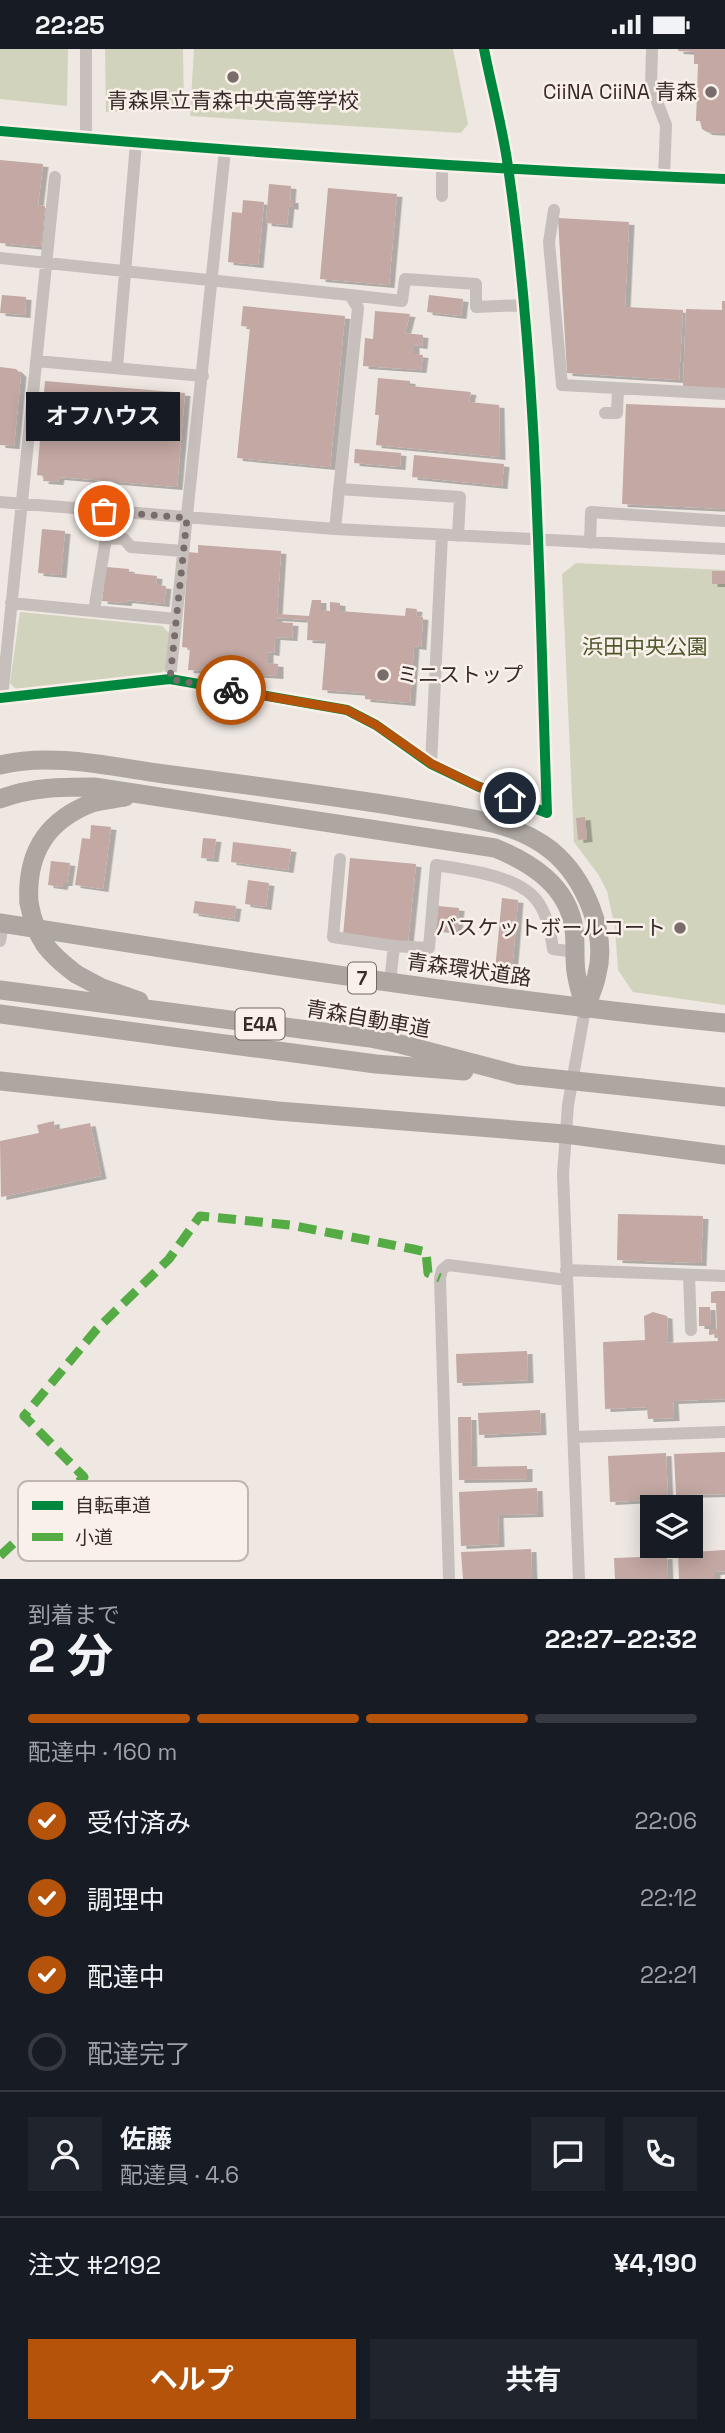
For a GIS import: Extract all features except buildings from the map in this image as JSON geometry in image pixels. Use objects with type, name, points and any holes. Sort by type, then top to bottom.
[{"type":"highway","points":[[0,765],[79,761],[457,816],[500,825],[528,835],[572,869],[587,896],[595,918],[598,972],[585,1009]]},
{"type":"highway","points":[[0,786],[37,775],[69,772],[162,774]]},
{"type":"highway","points":[[0,799],[32,790],[94,787],[495,848],[521,858],[540,871],[556,887],[574,927],[576,970],[585,1009]]},
{"type":"highway","points":[[136,795],[93,803],[67,816],[43,837],[32,859],[27,884],[29,903],[33,924],[41,942],[53,957],[102,988],[174,1014]]},
{"type":"highway","name":"青森環状道路","points":[[1,929],[585,1009],[725,1023]]},
{"type":"highway","name":"青森自動車道","points":[[0,990],[370,1038],[518,1075]]},
{"type":"highway","name":"青森自動車道","points":[[0,1014],[376,1064],[518,1075],[725,1097]]},
{"type":"highway","points":[[0,1023],[163,1037]]},
{"type":"highway","points":[[0,1081],[278,1111],[565,1134],[725,1155]]},
{"type":"street","points":[[86,49],[86,138]]},
{"type":"street","points":[[55,177],[1,698],[170,679],[347,710],[376,725],[432,764],[477,786],[547,813],[525,305],[509,170],[484,49]]},
{"type":"street","points":[[652,49],[651,86],[666,125],[664,177]]},
{"type":"street","points":[[0,131],[509,170],[725,179]]},
{"type":"street","points":[[117,368],[136,142]]},
{"type":"street","points":[[170,679],[225,150]]},
{"type":"street","points":[[442,165],[442,196]]},
{"type":"street","points":[[554,210],[549,242],[562,385],[725,394]]},
{"type":"street","points":[[0,258],[402,301],[405,279],[475,284],[476,307],[525,305]]},
{"type":"street","points":[[335,529],[358,308],[349,295]]},
{"type":"street","points":[[36,361],[203,376]]},
{"type":"street","points":[[605,413],[617,414],[618,388]]},
{"type":"street","points":[[339,489],[460,498],[458,535]]},
{"type":"street","points":[[0,502],[335,529],[725,549]]},
{"type":"street","points":[[590,543],[591,512],[725,521]]},
{"type":"street","points":[[432,764],[442,535]]},
{"type":"street","points":[[94,611],[106,538],[124,539],[131,547],[183,551]]},
{"type":"street","points":[[12,603],[176,619]]},
{"type":"street","points":[[340,859],[333,937],[429,948],[436,865],[477,872],[523,888],[538,902],[554,949],[575,952]]},
{"type":"street","points":[[390,982],[394,946]]},
{"type":"street","points":[[579,1579],[563,1174],[565,1134],[585,1009]]},
{"type":"street","points":[[449,1579],[440,1278],[442,1270],[448,1265],[566,1275],[725,1276]]},
{"type":"street","points":[[689,1275],[691,1329]]},
{"type":"street","points":[[574,1437],[725,1432]]},
{"type":"green space","points":[[0,49],[68,49],[67,106],[0,99]]},
{"type":"green space","points":[[105,49],[183,49],[184,110],[106,112]]},
{"type":"green space","points":[[194,49],[453,49],[468,124],[461,133],[190,116]]},
{"type":"green space","name":"浜田中央公園","points":[[576,563],[725,570],[725,1005],[633,992],[618,970],[615,928],[607,891],[574,842],[562,574]]},
{"type":"green space","points":[[20,612],[162,626],[170,634],[166,668],[160,675],[18,691],[10,683]]},
{"type":"marked path","points":[[80,1481],[84,1477],[24,1416],[96,1330],[169,1259],[200,1216],[290,1225],[426,1252],[428,1273],[440,1278]]},
{"type":"marked path","points":[[0,1556],[18,1539]]},
{"type":"cycle path","points":[[0,698],[170,679],[347,710],[376,725],[431,764],[477,786],[547,813],[536,492],[526,332],[507,158],[484,49]]},
{"type":"cycle path","points":[[0,131],[362,159],[725,179]]},
{"type":"way so far","points":[[104,511],[187,518],[170,679],[231,690]]},
{"type":"place","name":"青森県立青森中央高等学校","points":[[233,77]]},
{"type":"place","name":"CiiNA CiiNA 青森","points":[[711,92]]},
{"type":"place","name":"オフハウス","points":[[104,511]]},
{"type":"place","name":"ミニストップ","points":[[383,675]]},
{"type":"place","name":"バスケットボールコート","points":[[680,928]]},
{"type":"route","points":[[231,690],[347,710],[376,725],[432,764],[477,786],[510,798]]}]
